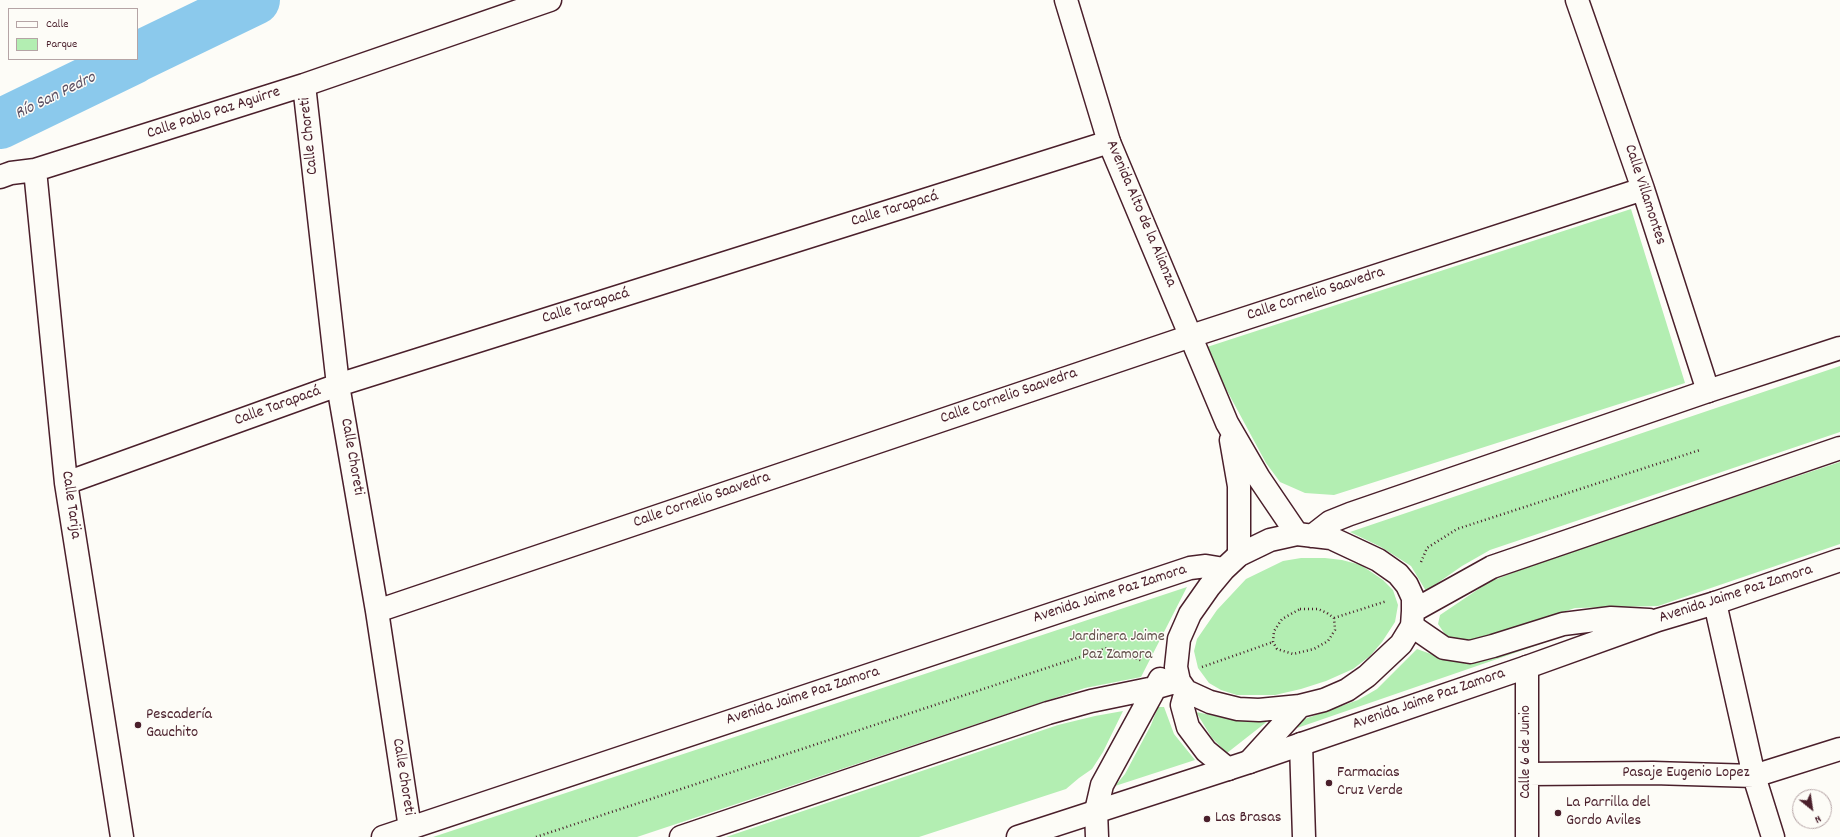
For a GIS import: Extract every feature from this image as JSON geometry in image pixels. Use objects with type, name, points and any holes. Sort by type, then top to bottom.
[{"type":"street","name":"Calle Pablo Paz Aguirre","points":[[0,177],[11,173],[35,170],[304,85],[550,0]]},
{"type":"street","name":"Avenida Alto de la Alianza","points":[[1066,0],[1109,142],[1228,423],[1259,478],[1305,535]]},
{"type":"street","name":"Calle Villamontes","points":[[1577,0],[1643,189],[1708,391]]},
{"type":"street","name":"Calle Choreti","points":[[304,85],[338,385],[377,611],[410,828]]},
{"type":"street","name":"Calle Tarapacá","points":[[66,483],[338,385],[1109,142]]},
{"type":"street","name":"Calle Tarija","points":[[35,170],[66,483],[122,837]]},
{"type":"street","name":"Calle Cornelio Saavedra","points":[[377,611],[1191,336],[1643,189]]},
{"type":"street","points":[[1305,535],[1330,522],[1350,514],[1708,391],[1840,348]]},
{"type":"street","name":"Avenida Alto de la Alianza","points":[[1228,423],[1239,486],[1232,562]]},
{"type":"street","points":[[1413,619],[1492,567],[1840,448]]},
{"type":"street","points":[[681,837],[1048,713],[1091,701],[1154,688],[1182,686],[1210,702],[1238,709],[1259,710],[1300,706],[1330,697],[1347,690],[1367,676],[1401,644],[1413,619],[1413,598],[1398,574],[1378,560],[1330,538],[1305,535],[1270,540],[1232,562],[1209,587],[1190,614],[1179,639],[1176,653],[1176,668],[1182,686],[1182,705],[1188,727],[1206,751],[1228,769]]},
{"type":"street","name":"Avenida Jaime Paz Zamora","points":[[1018,837],[1249,762],[1527,667],[1658,620],[1715,603],[1840,560]]},
{"type":"street","name":"Avenida Jaime Paz Zamora","points":[[383,837],[1190,568],[1232,562]]},
{"type":"street","points":[[1715,603],[1754,776],[1773,837]]},
{"type":"street","points":[[1413,619],[1444,648],[1470,652],[1563,624],[1611,618],[1658,620]]},
{"type":"street","points":[[1097,837],[1096,811],[1102,785],[1154,688],[1176,653]]},
{"type":"street","name":"Calle 6 de Junio","points":[[1527,667],[1527,837]]},
{"type":"street","points":[[1249,762],[1300,706]]},
{"type":"street","points":[[1301,744],[1304,837]]},
{"type":"street","name":"Pasaje Eugenio Lopez","points":[[1528,774],[1754,776],[1840,749]]},
{"type":"path","points":[[1418,567],[1427,548],[1457,529],[1700,450]]},
{"type":"path","points":[[1334,618],[1335,630],[1328,641],[1314,649],[1293,654],[1277,649],[1273,642],[1274,631],[1282,619],[1300,610],[1318,609],[1334,618],[1389,600]]},
{"type":"path","points":[[1198,668],[1273,642]]},
{"type":"path","points":[[536,837],[1107,648],[1148,663]]},
{"type":"green space","points":[[1631,209],[1685,383],[1334,495],[1305,493],[1280,482],[1266,463],[1204,348]]},
{"type":"green space","points":[[1840,366],[1840,432],[1490,550],[1462,566],[1426,591],[1411,566],[1381,547],[1350,532]]},
{"type":"green space","points":[[1840,462],[1840,544],[1658,606],[1575,608],[1475,641],[1459,640],[1447,637],[1438,624],[1440,615],[1489,582],[1546,560]]},
{"type":"green space","name":"Jardinera Jaime Paz Zamora","points":[[1301,558],[1325,558],[1342,560],[1361,565],[1383,580],[1393,590],[1398,605],[1395,622],[1382,642],[1370,656],[1353,669],[1326,681],[1301,689],[1275,695],[1237,695],[1221,690],[1209,683],[1198,668],[1194,651],[1197,639],[1217,610],[1246,579],[1283,561]]},
{"type":"green space","name":"Jardinera Jaime Paz Zamora","points":[[1187,587],[1141,677],[1085,688],[637,837],[433,837]]},
{"type":"green space","points":[[1553,636],[1558,638],[1297,728],[1302,720],[1358,700],[1377,689],[1417,649],[1450,661],[1466,661]]},
{"type":"green space","name":"Jardinera Jaime Paz Zamora","points":[[1158,707],[1164,707],[1174,734],[1195,760],[1115,786],[1125,774],[1151,725]]},
{"type":"green space","name":"Jardinera Jaime Paz Zamora","points":[[1123,711],[1103,752],[1092,769],[1066,789],[919,837],[726,837],[1058,725]]},
{"type":"green space","points":[[1196,712],[1230,719],[1269,720],[1227,753],[1212,738]]},
{"type":"waterway","name":"Río San Pedro","points":[[138,57],[255,0]]},
{"type":"waterway","name":"Río San Pedro","points":[[0,124],[132,60]]},
{"type":"place","name":"Pescadería Gauchito","points":[[138,725]]},
{"type":"place","name":"Farmacias Cruz Verde","points":[[1329,783]]},
{"type":"place","name":"La Parrilla del Gordo Aviles","points":[[1558,813]]},
{"type":"place","name":"Las Brasas","points":[[1207,819]]}]
